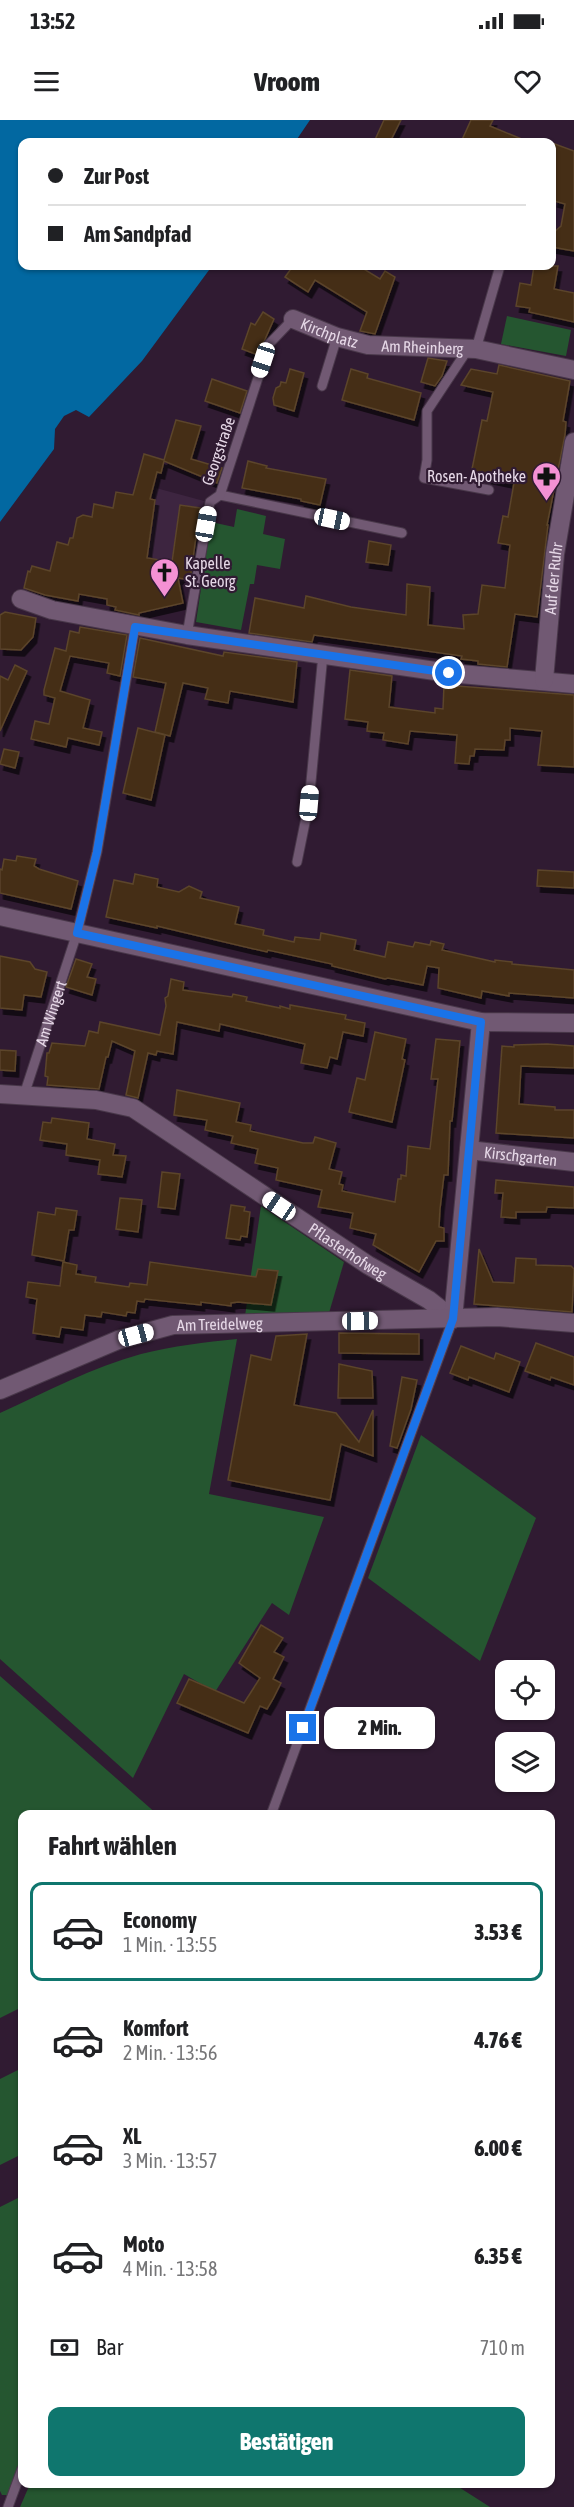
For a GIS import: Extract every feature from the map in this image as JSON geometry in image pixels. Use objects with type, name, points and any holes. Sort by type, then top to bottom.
[{"type":"street","name":"Kirchplatz","points":[[292,319],[337,337],[368,345]]},
{"type":"street","name":"Am Rheinberg","points":[[368,345],[472,349],[574,370]]},
{"type":"street","name":"Auf der Ruhr","points":[[544,681],[555,554],[574,442]]},
{"type":"street","points":[[21,599],[52,610],[187,635],[449,673],[574,684]]},
{"type":"street","points":[[0,916],[481,1022],[574,1023]]},
{"type":"street","points":[[481,1022],[453,1319],[497,1317],[574,1323]]},
{"type":"street","name":"Pflasterhofweg","points":[[0,1094],[96,1100],[133,1108],[360,1260],[429,1300],[453,1319]]},
{"type":"street","name":"Kirschgarten","points":[[469,1150],[574,1162]]},
{"type":"street","name":"Am Treidelweg","points":[[0,1390],[118,1340],[173,1325],[453,1319]]},
{"type":"lane","name":"Am Rheinberg","points":[[472,349],[499,270]]},
{"type":"lane","name":"Georgstraße","points":[[187,635],[210,502],[220,495],[268,344],[292,319]]},
{"type":"lane","points":[[322,386],[337,337]]},
{"type":"lane","points":[[472,349],[427,411],[427,460],[424,478],[489,490]]},
{"type":"lane","points":[[220,495],[402,534]]},
{"type":"lane","name":"Am Wingert","points":[[24,1095],[77,933],[97,852],[135,627]]},
{"type":"lane","points":[[297,862],[309,803],[323,654]]},
{"type":"lane","points":[[273,1810],[453,1319]]},
{"type":"lane","points":[[8,2507],[18,2480]]},
{"type":"lane","points":[[0,2503],[2,2507]]},
{"type":"shaded area","points":[[156,488],[204,501],[192,583],[144,577]]},
{"type":"green space","points":[[507,316],[571,330],[566,356],[501,344]]},
{"type":"green space","points":[[237,509],[266,516],[263,534],[285,539],[280,569],[257,565],[254,584],[250,584],[241,630],[196,622],[211,522],[234,527]]},
{"type":"green space","points":[[261,1206],[344,1262],[329,1313],[245,1316]]},
{"type":"green space","points":[[237,1339],[209,1494],[324,1517],[289,1615],[272,1603],[215,1692],[184,1674],[133,1778],[0,1659],[0,1413],[70,1380],[123,1359],[177,1347]]},
{"type":"green space","points":[[421,1435],[536,1518],[480,1661],[368,1578]]},
{"type":"green space","points":[[0,1676],[152,1810],[18,1810],[18,2009],[0,2018]]},
{"type":"green space","points":[[18,2070],[18,2156],[0,2165],[0,2079]]},
{"type":"green space","points":[[18,2198],[18,2476],[11,2495],[2,2495],[0,2491],[0,2207]]},
{"type":"green space","points":[[28,2488],[460,2488],[490,2507],[20,2507]]},
{"type":"water","points":[[0,120],[310,120],[298,138],[18,138],[18,270],[209,270],[142,361],[89,417],[76,410],[64,416],[55,429],[54,449],[0,522]]},
{"type":"building","points":[[384,120],[401,120],[392,138],[376,138]]},
{"type":"building","points":[[471,120],[493,120],[490,126],[519,138],[463,138]]},
{"type":"building","points":[[556,144],[574,151],[574,251],[556,248],[556,230],[561,226],[565,204],[556,202]]},
{"type":"building","points":[[558,266],[554,289],[574,293],[574,322],[529,312],[530,308],[516,306],[520,283],[531,285],[533,270],[556,270]]},
{"type":"building","points":[[290,270],[365,270],[380,279],[385,271],[395,277],[375,334],[360,331],[367,312],[315,280],[308,292],[285,277]]},
{"type":"building","points":[[263,312],[274,319],[258,355],[242,349],[251,323],[255,325]]},
{"type":"building","points":[[428,358],[447,361],[442,376],[435,386],[421,382]]},
{"type":"building","points":[[499,365],[570,381],[563,421],[566,422],[565,435],[547,525],[537,617],[515,614],[507,667],[478,664],[478,661],[461,659],[462,656],[314,635],[312,642],[249,633],[255,598],[304,608],[306,596],[351,607],[406,615],[407,584],[430,587],[428,625],[464,629],[463,615],[478,614],[482,585],[505,588],[510,545],[498,543],[503,516],[508,517],[514,483],[471,474],[482,420],[487,421],[493,392],[461,385],[471,369],[497,374]]},
{"type":"building","points":[[290,369],[304,373],[294,411],[274,405],[273,398],[281,382],[286,383]]},
{"type":"building","points":[[351,369],[368,374],[367,378],[421,393],[414,420],[342,400]]},
{"type":"building","points":[[212,379],[247,391],[240,413],[205,401]]},
{"type":"building","points":[[176,420],[201,426],[191,459],[222,468],[217,483],[164,461],[161,473],[157,472],[150,499],[155,500],[147,558],[172,562],[180,505],[200,508],[190,580],[178,578],[183,603],[139,613],[139,615],[115,610],[116,607],[107,605],[107,599],[79,594],[78,601],[45,595],[24,588],[28,571],[30,572],[32,566],[50,571],[57,542],[68,545],[70,538],[73,538],[77,518],[83,515],[92,517],[94,504],[113,508],[116,492],[133,495],[144,454],[164,460]]},
{"type":"building","points":[[248,461],[267,466],[266,468],[326,479],[320,505],[301,501],[301,499],[242,488]]},
{"type":"building","points":[[369,541],[391,545],[388,565],[366,562]]},
{"type":"building","points":[[5,612],[36,618],[33,637],[21,650],[0,649],[0,615]]},
{"type":"building","points":[[80,627],[127,635],[120,676],[107,673],[109,663],[70,656],[60,691],[90,700],[83,728],[102,732],[99,745],[68,738],[66,747],[31,739],[35,721],[49,724],[55,698],[44,695],[44,690],[55,648],[66,651],[70,631],[79,633]]},
{"type":"building","points":[[140,638],[223,656],[224,652],[297,662],[293,702],[230,691],[228,703],[205,699],[208,688],[183,683],[170,736],[155,732],[166,683],[133,677]]},
{"type":"building","points":[[15,665],[27,671],[0,731],[0,676],[8,680]]},
{"type":"building","points":[[350,670],[392,676],[389,707],[435,713],[435,708],[443,709],[444,685],[574,695],[574,767],[538,765],[542,731],[510,728],[510,740],[505,740],[504,750],[475,749],[474,756],[470,756],[469,764],[455,763],[457,735],[410,731],[408,744],[383,740],[384,733],[367,731],[368,722],[345,719]]},
{"type":"building","points":[[138,728],[165,735],[151,800],[123,793]]},
{"type":"building","points":[[4,749],[19,752],[15,768],[0,764]]},
{"type":"building","points":[[17,856],[36,859],[34,866],[39,869],[78,881],[71,909],[0,893],[0,869],[2,870],[4,859],[16,861]]},
{"type":"building","points":[[538,870],[574,872],[574,888],[537,886]]},
{"type":"building","points":[[135,874],[158,879],[157,887],[179,892],[189,886],[202,892],[200,898],[239,907],[235,924],[264,930],[263,935],[294,942],[295,937],[320,940],[321,933],[356,940],[354,950],[385,957],[388,942],[413,947],[415,942],[430,945],[431,941],[444,944],[442,950],[495,962],[495,960],[512,962],[512,964],[574,970],[574,998],[509,993],[509,996],[482,991],[481,998],[438,988],[439,968],[427,966],[423,985],[385,979],[332,966],[332,964],[106,917],[114,880],[133,884]]},
{"type":"building","points":[[0,956],[30,962],[35,969],[47,972],[41,997],[24,995],[22,1010],[0,1008]]},
{"type":"building","points":[[76,959],[92,964],[87,977],[96,979],[92,995],[66,987]]},
{"type":"building","points":[[171,979],[184,982],[183,990],[232,997],[233,994],[247,997],[246,1001],[280,1008],[280,1006],[290,1009],[290,1005],[346,1015],[345,1019],[365,1023],[363,1036],[343,1032],[337,1059],[330,1057],[327,1068],[301,1063],[305,1044],[220,1024],[219,1031],[177,1022],[173,1054],[157,1051],[156,1055],[148,1053],[138,1098],[126,1095],[135,1051],[112,1041],[99,1089],[47,1085],[48,1077],[45,1076],[47,1053],[52,1043],[85,1046],[89,1031],[98,1033],[100,1022],[160,1035],[166,1006],[165,998],[168,996]]},
{"type":"building","points":[[375,1032],[406,1039],[402,1059],[405,1060],[392,1122],[349,1112],[357,1078],[365,1080]]},
{"type":"building","points":[[436,1039],[460,1041],[452,1121],[450,1121],[448,1175],[444,1175],[440,1209],[439,1227],[444,1228],[444,1241],[436,1241],[419,1272],[373,1245],[376,1234],[350,1228],[353,1213],[318,1207],[322,1190],[276,1180],[278,1168],[255,1163],[258,1149],[231,1143],[233,1136],[205,1130],[207,1120],[174,1115],[177,1090],[240,1103],[236,1122],[251,1125],[250,1131],[303,1143],[313,1143],[315,1137],[336,1143],[329,1169],[342,1172],[339,1184],[343,1185],[342,1191],[395,1202],[398,1179],[401,1179],[401,1175],[406,1176],[408,1146],[430,1149],[438,1079],[431,1079]]},
{"type":"building","points":[[547,1044],[574,1046],[574,1068],[521,1066],[519,1104],[555,1107],[555,1110],[574,1110],[574,1138],[496,1133],[502,1046]]},
{"type":"building","points":[[0,1050],[16,1051],[15,1071],[0,1070]]},
{"type":"building","points":[[52,1118],[89,1123],[87,1139],[115,1144],[113,1155],[126,1156],[122,1177],[98,1174],[100,1160],[66,1155],[67,1144],[40,1140],[43,1122],[51,1123]]},
{"type":"building","points":[[162,1172],[180,1174],[175,1209],[158,1207]]},
{"type":"building","points":[[496,1180],[574,1187],[574,1208],[547,1207],[546,1212],[516,1212],[516,1218],[501,1217],[503,1193],[495,1193]]},
{"type":"building","points":[[120,1198],[142,1200],[138,1232],[116,1229]]},
{"type":"building","points":[[231,1205],[245,1207],[244,1211],[250,1212],[247,1237],[241,1236],[240,1240],[226,1238]]},
{"type":"building","points":[[56,1208],[77,1211],[74,1230],[69,1230],[64,1261],[32,1255],[38,1212],[55,1215]]},
{"type":"building","points":[[479,1249],[493,1282],[514,1283],[516,1258],[536,1259],[536,1265],[571,1266],[574,1269],[572,1312],[474,1304]]},
{"type":"building","points":[[63,1262],[77,1265],[76,1274],[96,1277],[95,1282],[129,1287],[130,1283],[147,1285],[150,1262],[256,1277],[258,1269],[278,1271],[271,1305],[238,1302],[231,1303],[231,1306],[201,1302],[201,1305],[145,1299],[144,1302],[137,1301],[135,1313],[127,1312],[126,1316],[102,1312],[101,1317],[85,1315],[83,1330],[61,1327],[59,1337],[33,1333],[37,1299],[26,1297],[28,1282],[60,1286]]},
{"type":"building","points":[[339,1333],[419,1334],[419,1354],[339,1353]]},
{"type":"building","points":[[307,1334],[294,1405],[336,1413],[359,1442],[373,1410],[373,1456],[341,1444],[330,1500],[228,1480],[251,1355],[271,1360],[276,1336]]},
{"type":"building","points":[[536,1343],[574,1357],[574,1385],[525,1371]]},
{"type":"building","points":[[461,1346],[494,1359],[496,1353],[520,1362],[509,1392],[469,1377],[468,1380],[450,1373]]},
{"type":"building","points":[[339,1364],[372,1371],[373,1398],[338,1398]]},
{"type":"building","points":[[402,1377],[417,1380],[411,1409],[397,1448],[390,1446]]},
{"type":"building","points":[[261,1625],[283,1638],[274,1652],[284,1657],[273,1679],[281,1683],[267,1709],[260,1706],[248,1733],[177,1703],[189,1679],[244,1703],[260,1678],[239,1663]]},
{"type":"place","name":"Rosen- Apotheke","points":[[547,502]]},
{"type":"place","name":"Kapelle St. Georg","points":[[164,598]]},
{"type":"route","points":[[303,1728],[453,1319],[481,1022],[77,933],[97,852],[135,627],[449,673]]}]
